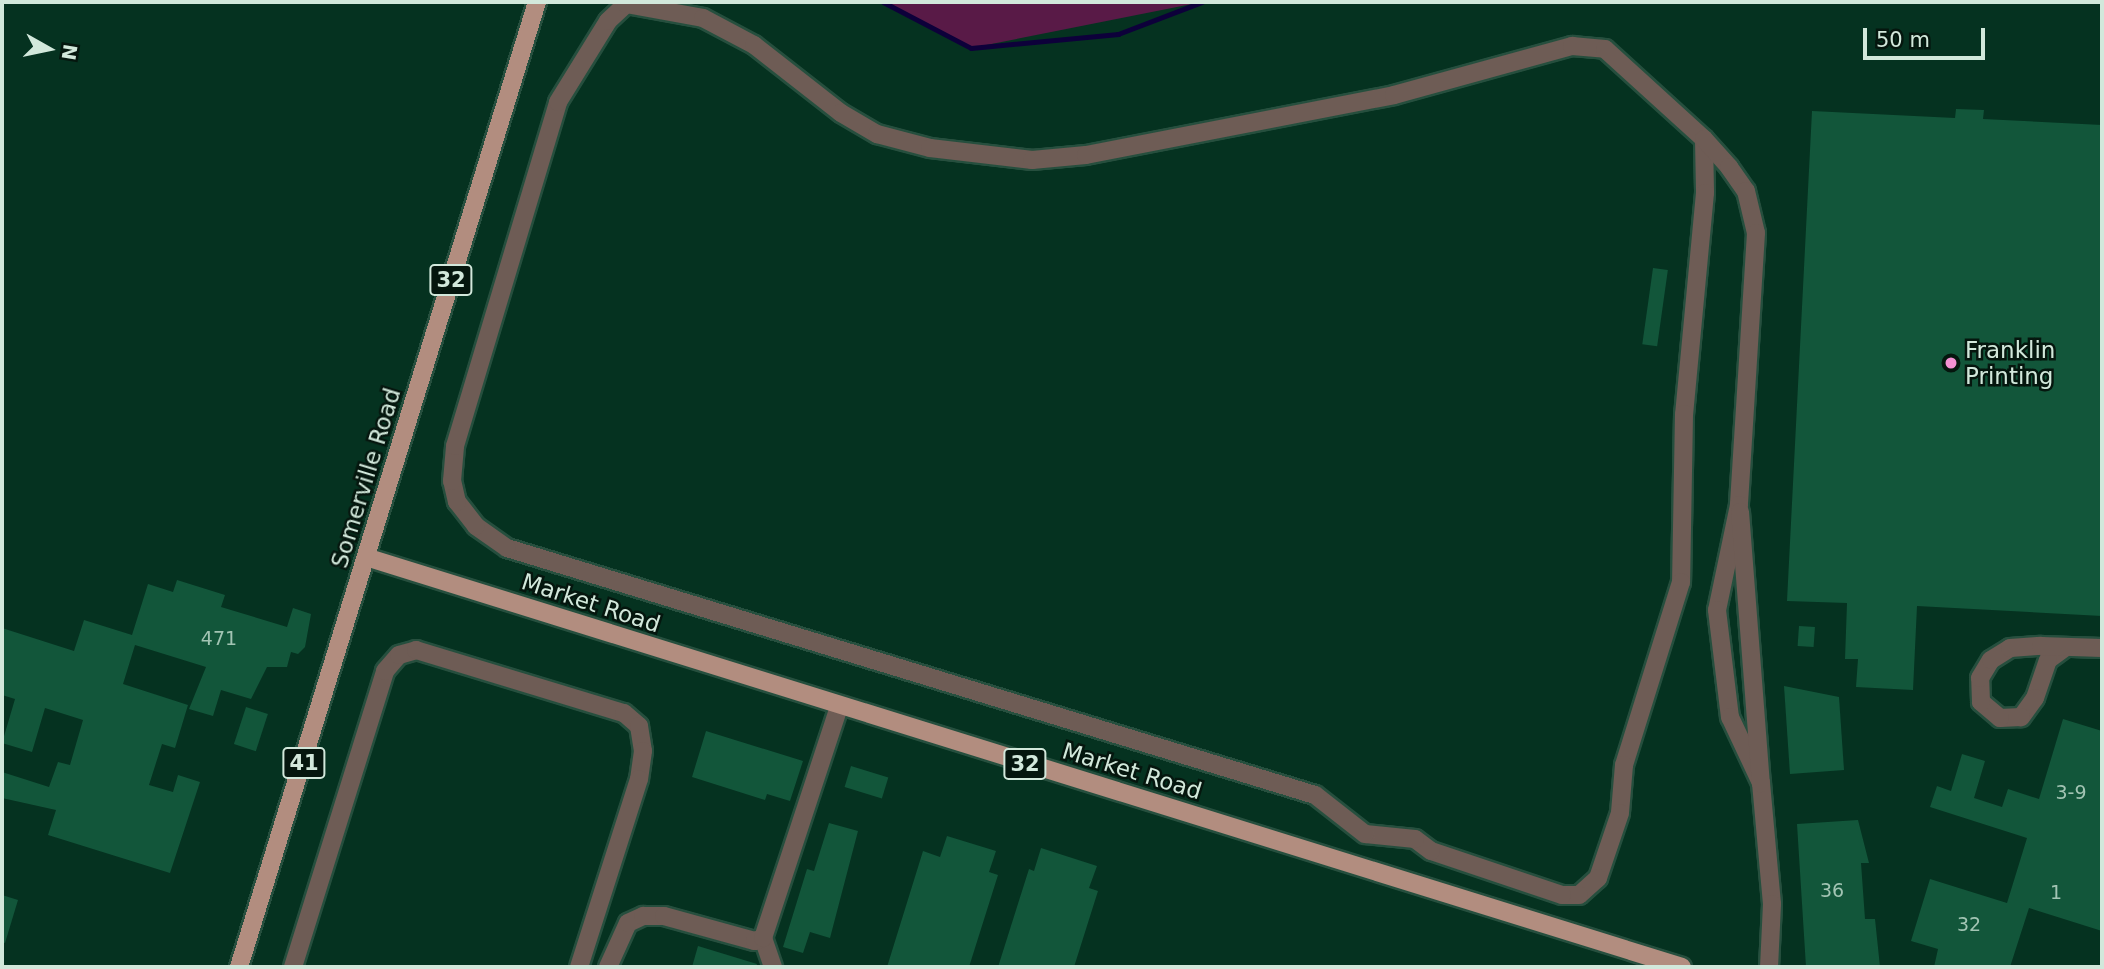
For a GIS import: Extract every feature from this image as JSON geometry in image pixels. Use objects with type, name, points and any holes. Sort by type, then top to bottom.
[{"type":"main road","name":"Somerville Road","points":[[239,967],[369,558],[537,2]]},
{"type":"main road","name":"Market Road","points":[[369,558],[839,707],[1682,967]]},
{"type":"lane","points":[[1704,139],[1705,193],[1684,414],[1681,582],[1624,765],[1620,813],[1598,877],[1578,895],[1562,895],[1457,860],[1415,839],[1365,834],[1315,795],[507,548],[476,526],[457,502],[455,446],[558,102],[608,21],[626,4],[703,18],[754,45],[841,113],[877,134],[979,156],[1055,161],[1394,95],[1572,47],[1605,50],[1617,57],[1704,139],[1746,191],[1756,233],[1739,505],[1772,904],[1769,967]]},
{"type":"lane","points":[[1739,505],[1717,610],[1730,717],[1761,783]]},
{"type":"lane","points":[[2066,647],[2048,660],[2035,698],[2021,717],[2000,718],[1981,702],[1980,678],[1991,660],[2010,648],[2066,647],[2102,648]]},
{"type":"lane","points":[[293,967],[385,671],[399,655],[416,650],[624,713],[639,726],[643,751],[639,779],[579,967]]},
{"type":"lane","points":[[773,967],[763,939],[839,707]]},
{"type":"lane","points":[[608,967],[628,923],[643,916],[763,939]]},
{"type":"shaded area","points":[[883,2],[1202,2],[971,48]]},
{"type":"building","name":"Franklin Printing","points":[[1956,109],[1984,110],[1983,119],[2102,125],[2102,616],[1917,606],[1913,690],[1856,687],[1858,659],[1845,659],[1847,603],[1787,601],[1812,111],[1955,118]]},
{"type":"building","points":[[1653,268],[1668,270],[1657,346],[1642,344]]},
{"type":"building","points":[[177,580],[225,595],[221,607],[287,627],[293,608],[311,614],[305,647],[298,654],[291,652],[287,667],[267,667],[251,699],[221,690],[213,716],[189,709],[206,667],[135,645],[123,684],[188,705],[175,748],[162,744],[149,785],[173,792],[178,775],[200,782],[170,873],[48,835],[56,810],[2,798],[2,772],[49,787],[58,762],[70,765],[83,720],[45,708],[32,752],[2,743],[15,699],[2,695],[2,628],[74,651],[84,620],[132,635],[148,584],[173,592]]},
{"type":"building","points":[[1799,626],[1815,627],[1814,647],[1798,646]]},
{"type":"building","points":[[1784,686],[1839,697],[1844,770],[1790,774]]},
{"type":"building","points":[[246,707],[268,714],[256,751],[234,744]]},
{"type":"building","points":[[2063,719],[2102,731],[2102,931],[2029,908],[2010,967],[1934,967],[1938,949],[1911,941],[1930,879],[2007,903],[2027,838],[1930,807],[1937,786],[1951,791],[1962,754],[1985,761],[1974,798],[2002,807],[2008,789],[2039,799]]},
{"type":"building","points":[[706,731],[803,761],[790,801],[767,794],[765,800],[692,777]]},
{"type":"building","points":[[851,766],[888,777],[882,798],[845,787]]},
{"type":"building","points":[[1858,820],[1869,863],[1861,863],[1865,919],[1875,919],[1880,967],[1806,967],[1797,824]]},
{"type":"building","points":[[829,823],[858,831],[830,938],[810,932],[803,953],[783,947],[807,869],[814,871]]},
{"type":"building","points":[[947,836],[996,851],[989,872],[998,875],[969,967],[887,967],[923,851],[940,857]]},
{"type":"building","points":[[1041,848],[1097,866],[1089,888],[1098,891],[1074,967],[998,967],[1029,869],[1034,871]]},
{"type":"building","points":[[2,895],[18,900],[5,943],[2,942]]},
{"type":"building","points":[[698,946],[757,964],[756,967],[692,967]]},
{"type":"waterway","points":[[883,2],[971,48],[1118,34],[1202,2]]},
{"type":"place","name":"Franklin Printing","points":[[1951,363]]}]
